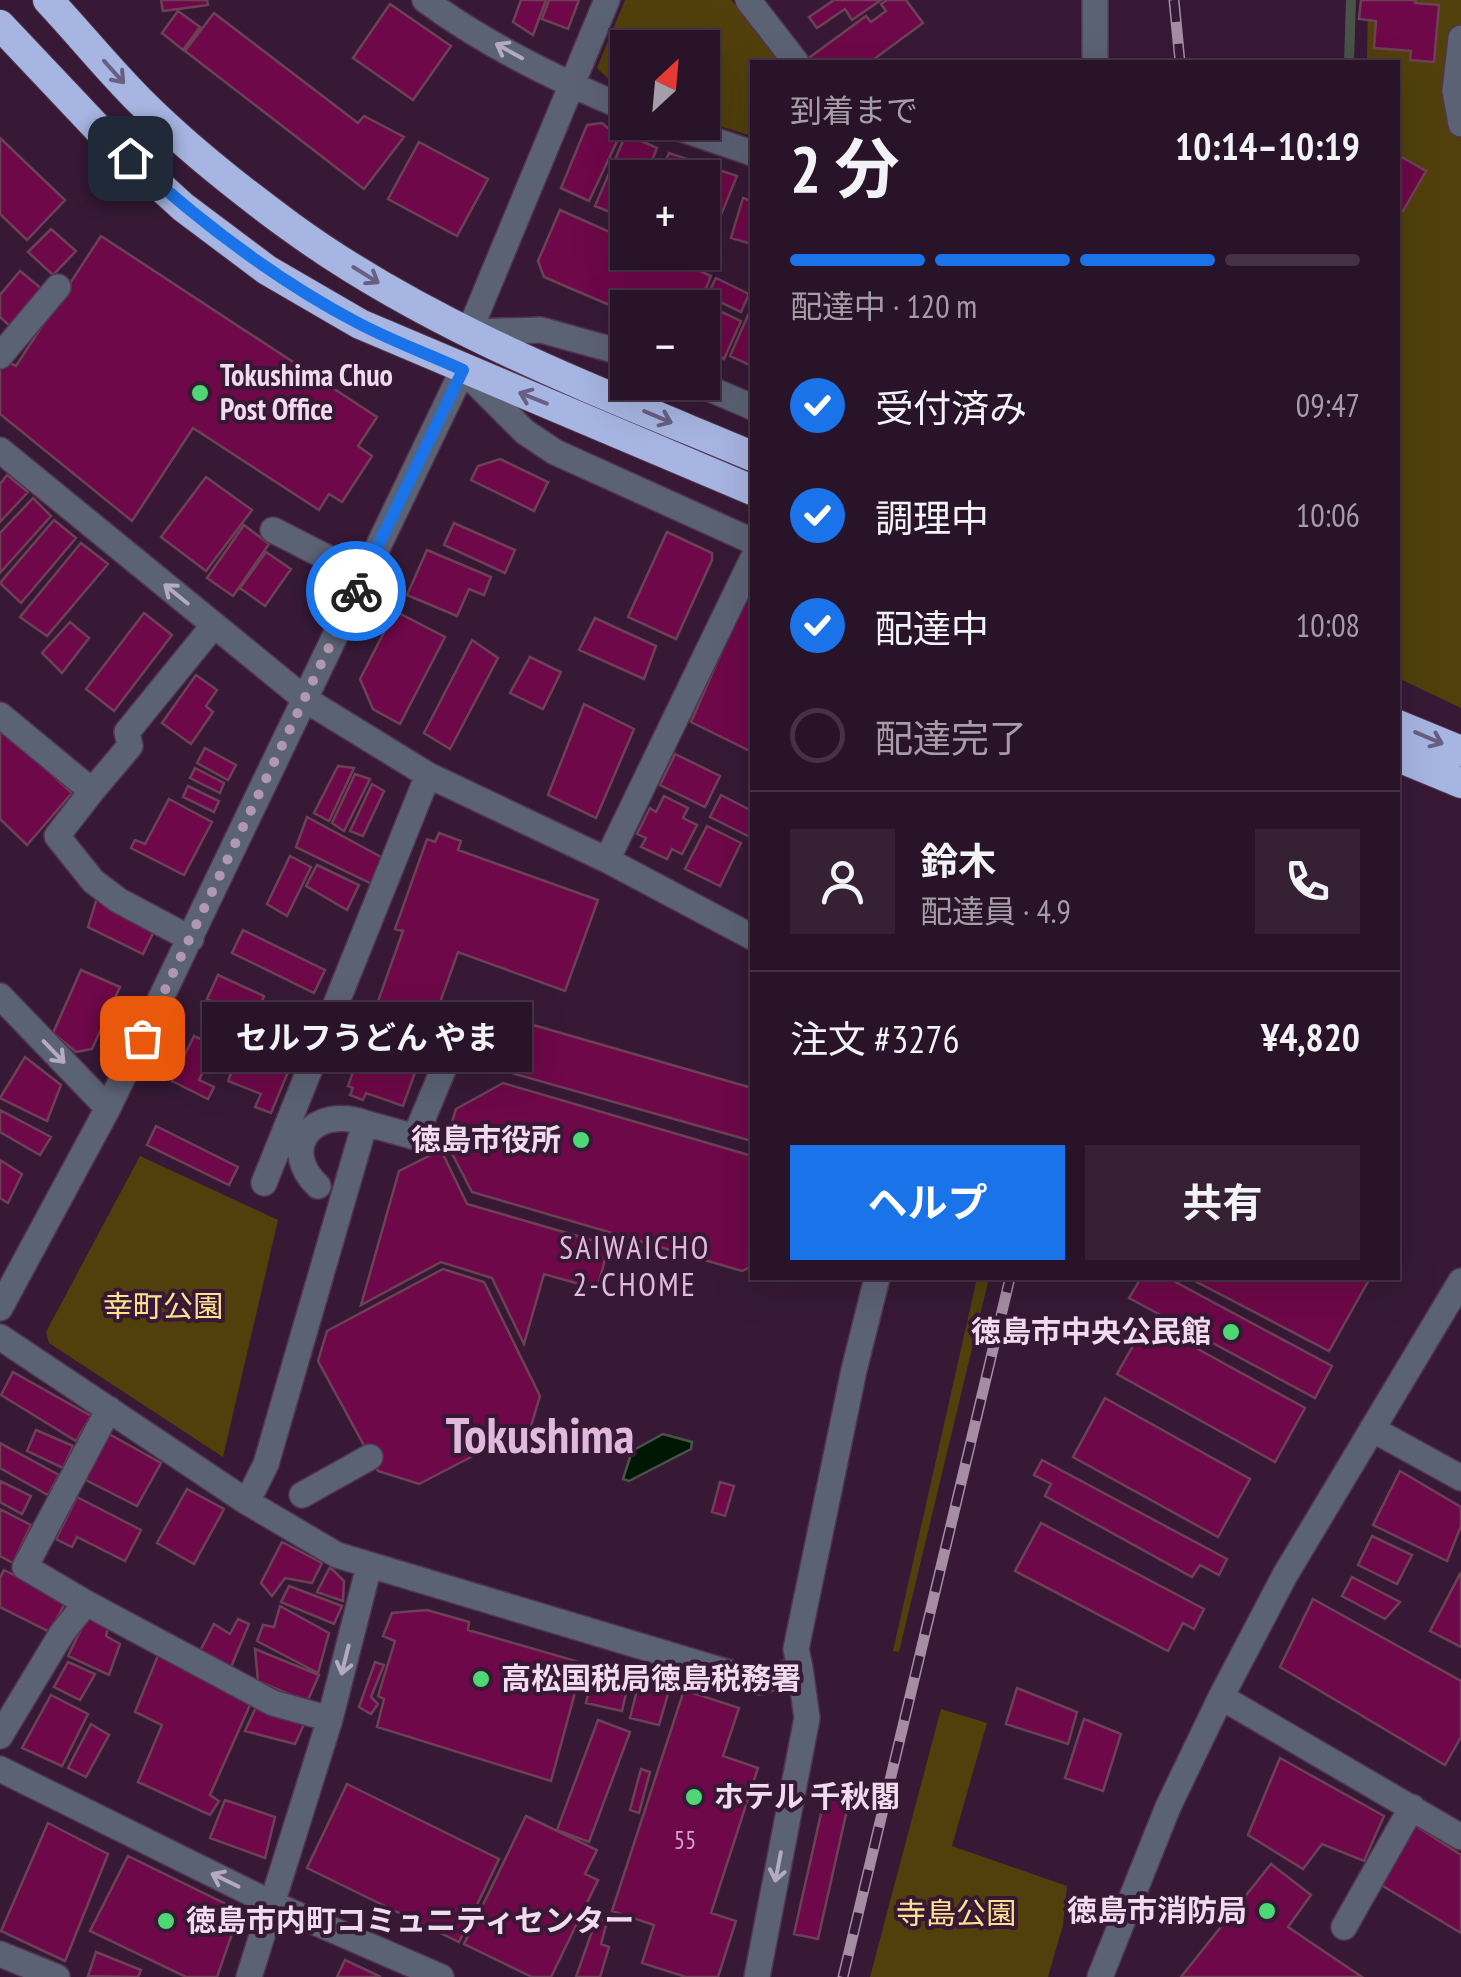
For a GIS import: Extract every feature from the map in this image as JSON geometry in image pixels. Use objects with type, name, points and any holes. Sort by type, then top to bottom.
[{"type":"highway","points":[[48,0],[140,101],[218,170],[294,229],[374,280],[469,332],[574,382],[750,455]]},
{"type":"highway","points":[[0,25],[104,134],[183,207],[267,270],[360,324],[750,489]]},
{"type":"highway","points":[[1400,725],[1461,751]]},
{"type":"highway","points":[[1400,758],[1461,783]]},
{"type":"street","points":[[425,0],[451,19],[571,85],[610,101]]},
{"type":"street","points":[[607,0],[469,332],[542,330],[610,349]]},
{"type":"street","points":[[748,0],[794,60]]},
{"type":"street","points":[[1095,0],[1095,60]]},
{"type":"street","points":[[1461,38],[1455,91],[1461,124]]},
{"type":"street","points":[[714,140],[750,152]]},
{"type":"street","points":[[0,356],[58,286]]},
{"type":"street","points":[[0,1308],[108,1108],[463,370],[526,432],[555,452],[750,541]]},
{"type":"street","points":[[720,394],[750,407]]},
{"type":"street","points":[[3,458],[306,700],[428,775],[607,860],[750,936]]},
{"type":"street","points":[[273,530],[363,576]]},
{"type":"street","points":[[607,860],[750,564]]},
{"type":"street","points":[[191,939],[118,900],[93,880],[56,836],[130,746],[127,732],[214,625]]},
{"type":"street","points":[[0,715],[92,791]]},
{"type":"street","points":[[264,1183],[428,775]]},
{"type":"street","points":[[0,996],[108,1108]]},
{"type":"street","points":[[318,1186],[302,1161],[308,1132],[320,1121],[335,1116],[415,1137],[456,1039]]},
{"type":"street","points":[[247,1502],[266,1464],[365,1123]]},
{"type":"street","points":[[757,1977],[807,1718],[796,1649],[876,1280]]},
{"type":"street","points":[[1100,1977],[1168,1807],[1285,1575],[1461,1280]]},
{"type":"street","points":[[0,1337],[320,1547],[369,1566],[760,1682],[800,1668]]},
{"type":"street","points":[[109,1410],[25,1567],[272,1703],[330,1719]]},
{"type":"street","points":[[1372,1430],[1461,1478]]},
{"type":"street","points":[[302,1496],[370,1457]]},
{"type":"street","points":[[249,1977],[330,1719],[369,1566]]},
{"type":"street","points":[[0,1736],[62,1633],[86,1603]]},
{"type":"street","points":[[1222,1697],[1461,1838]]},
{"type":"street","points":[[0,1769],[272,1904],[442,1977]]},
{"type":"street","points":[[1344,1928],[1412,1807]]},
{"type":"street","points":[[0,1954],[57,1977]]},
{"type":"green space","points":[[625,0],[731,0],[777,60],[750,60],[750,135],[720,126],[720,30],[613,30]]},
{"type":"green space","points":[[1368,0],[1461,0],[1461,708],[1400,679],[1400,60],[1367,60]]},
{"type":"green space","points":[[610,36],[610,81],[597,68]]},
{"type":"green space","name":"幸町公園","points":[[140,1156],[278,1220],[223,1457],[49,1343],[46,1332]]},
{"type":"green space","points":[[977,1280],[989,1280],[899,1652],[893,1651]]},
{"type":"green space","name":"寺島公園","points":[[941,1709],[987,1723],[952,1846],[1067,1886],[1063,1925],[1048,1977],[870,1977]]},
{"type":"shaded area","points":[[663,1434],[692,1442],[691,1449],[629,1481],[623,1479],[632,1451]]},
{"type":"building","points":[[161,0],[207,0],[208,5],[163,11]]},
{"type":"building","points":[[521,0],[546,0],[533,35],[513,22]]},
{"type":"building","points":[[549,0],[579,0],[568,29],[542,19]]},
{"type":"building","points":[[834,0],[881,0],[852,20],[845,9],[817,28],[809,17]]},
{"type":"building","points":[[887,0],[906,0],[923,23],[873,60],[810,57],[866,16],[871,22],[886,11],[881,4]]},
{"type":"building","points":[[1361,0],[1416,0],[1415,3],[1439,5],[1434,62],[1410,60],[1411,51],[1374,48],[1376,21],[1359,19]]},
{"type":"building","points":[[390,4],[451,46],[413,100],[353,58]]},
{"type":"building","points":[[178,11],[200,27],[183,50],[162,33]]},
{"type":"building","points":[[214,13],[358,123],[364,116],[404,137],[364,189],[185,51]]},
{"type":"building","points":[[602,123],[610,130],[610,140],[618,140],[589,201],[561,188],[587,125]]},
{"type":"building","points":[[0,138],[65,200],[27,240],[0,214]]},
{"type":"building","points":[[623,140],[639,140],[657,148],[652,160],[615,160]]},
{"type":"building","points":[[419,142],[488,179],[457,236],[388,199]]},
{"type":"building","points":[[669,153],[690,160],[666,160]]},
{"type":"building","points":[[1400,156],[1426,171],[1403,211],[1400,209]]},
{"type":"building","points":[[720,170],[737,176],[720,217]]},
{"type":"building","points":[[610,171],[610,212],[595,206]]},
{"type":"building","points":[[743,198],[750,200],[750,243],[731,238]]},
{"type":"building","points":[[560,210],[610,232],[610,270],[698,270],[711,276],[705,290],[610,290],[610,305],[544,277],[538,261]]},
{"type":"building","points":[[51,229],[76,251],[53,275],[28,252]]},
{"type":"building","points":[[101,236],[377,417],[358,446],[372,456],[342,502],[329,494],[319,510],[193,428],[132,521],[0,414],[0,367],[5,361],[16,366]]},
{"type":"building","points":[[20,271],[42,289],[10,326],[0,317],[0,295]]},
{"type":"building","points":[[716,278],[749,294],[741,312],[720,302],[720,290],[710,290]]},
{"type":"building","points":[[720,311],[741,321],[724,359],[720,357]]},
{"type":"building","points":[[750,311],[750,365],[730,356]]},
{"type":"building","points":[[500,459],[548,482],[534,511],[471,480],[478,466]]},
{"type":"building","points":[[7,475],[28,492],[0,522],[0,484]]},
{"type":"building","points":[[206,477],[252,510],[206,571],[161,537]]},
{"type":"building","points":[[33,498],[51,516],[0,573],[0,533]]},
{"type":"building","points":[[54,520],[76,538],[21,603],[0,583]]},
{"type":"building","points":[[454,523],[515,550],[505,573],[444,545]]},
{"type":"building","points":[[244,525],[269,544],[233,596],[207,578]]},
{"type":"building","points":[[667,532],[712,553],[676,639],[628,617]]},
{"type":"building","points":[[81,543],[108,564],[47,636],[20,617]]},
{"type":"building","points":[[427,550],[491,577],[484,595],[469,589],[457,616],[407,595]]},
{"type":"building","points":[[266,552],[291,569],[265,606],[240,588]]},
{"type":"building","points":[[750,587],[750,751],[691,722]]},
{"type":"building","points":[[395,611],[445,637],[400,724],[373,709],[360,679]]},
{"type":"building","points":[[144,613],[172,635],[114,711],[86,689]]},
{"type":"building","points":[[595,618],[656,646],[644,679],[579,650]]},
{"type":"building","points":[[70,622],[89,638],[62,673],[42,653]]},
{"type":"building","points":[[472,640],[498,658],[450,749],[424,733]]},
{"type":"building","points":[[530,657],[561,672],[543,709],[510,693]]},
{"type":"building","points":[[196,675],[217,690],[206,706],[213,712],[191,744],[162,723]]},
{"type":"building","points":[[584,704],[634,729],[596,818],[548,795]]},
{"type":"building","points":[[0,727],[72,793],[27,845],[0,819]]},
{"type":"building","points":[[205,748],[236,765],[228,780],[197,763]]},
{"type":"building","points":[[675,754],[720,776],[705,807],[660,785]]},
{"type":"building","points":[[338,766],[354,768],[329,821],[314,813]]},
{"type":"building","points":[[195,768],[224,783],[220,793],[190,778]]},
{"type":"building","points":[[355,774],[370,779],[344,831],[332,823]]},
{"type":"building","points":[[372,784],[384,791],[363,836],[350,831]]},
{"type":"building","points":[[188,786],[219,801],[214,812],[183,797]]},
{"type":"building","points":[[721,795],[750,810],[750,837],[710,817]]},
{"type":"building","points":[[664,796],[688,808],[683,818],[697,825],[682,854],[672,849],[667,859],[641,847],[646,838],[637,834],[650,808],[656,812]]},
{"type":"building","points":[[169,799],[212,822],[184,875],[131,848],[135,840],[145,844]]},
{"type":"building","points":[[307,817],[383,858],[372,884],[296,847]]},
{"type":"building","points":[[707,826],[741,843],[720,886],[685,869]]},
{"type":"building","points":[[439,833],[461,841],[458,850],[598,900],[565,991],[458,952],[403,1106],[366,1093],[363,1100],[350,1095],[353,1088],[348,1086],[403,931],[395,929],[427,839],[435,842]]},
{"type":"building","points":[[290,856],[311,867],[287,916],[267,904]]},
{"type":"building","points":[[317,865],[359,885],[347,910],[306,886]]},
{"type":"building","points":[[97,898],[154,931],[143,954],[88,927]]},
{"type":"building","points":[[243,930],[325,970],[314,993],[232,953]]},
{"type":"building","points":[[81,970],[120,987],[92,1049],[76,1052],[53,1033]]},
{"type":"building","points":[[218,975],[264,996],[253,1020],[207,999]]},
{"type":"building","points":[[509,1018],[750,1087],[750,1140],[494,1068]]},
{"type":"building","points":[[194,1036],[215,1046],[199,1080],[214,1087],[208,1099],[172,1081]]},
{"type":"building","points":[[242,1046],[291,1065],[271,1113],[255,1107],[261,1094],[228,1081]]},
{"type":"building","points":[[25,1057],[61,1085],[47,1121],[0,1098]]},
{"type":"building","name":"徳島市役所","points":[[503,1083],[750,1155],[750,1267],[742,1271],[472,1192],[446,1142],[456,1109]]},
{"type":"building","points":[[0,1110],[51,1137],[40,1155],[0,1132]]},
{"type":"building","points":[[156,1126],[238,1167],[229,1185],[147,1145]]},
{"type":"building","points":[[441,1150],[467,1204],[609,1245],[597,1289],[544,1274],[524,1344],[492,1278],[441,1262],[361,1305],[399,1171]]},
{"type":"building","points":[[0,1160],[22,1174],[8,1203],[0,1198]]},
{"type":"building","points":[[443,1269],[484,1282],[540,1396],[531,1426],[419,1484],[378,1471],[318,1361],[327,1331]]},
{"type":"building","name":"徳島市中央公民館","points":[[1140,1280],[1172,1280],[1332,1366],[1315,1398],[1129,1298]]},
{"type":"building","points":[[1193,1280],[1369,1280],[1329,1351]]},
{"type":"building","points":[[1147,1321],[1305,1408],[1275,1462],[1117,1374]]},
{"type":"building","points":[[13,1372],[91,1416],[76,1441],[1,1395]]},
{"type":"building","points":[[1105,1398],[1250,1479],[1218,1537],[1073,1457]]},
{"type":"building","points":[[36,1430],[73,1446],[63,1468],[27,1451]]},
{"type":"building","points":[[109,1434],[161,1463],[137,1506],[84,1479]]},
{"type":"building","points":[[0,1443],[59,1475],[48,1495],[0,1468]]},
{"type":"building","points":[[1042,1460],[1227,1559],[1219,1575],[1200,1565],[1192,1577],[1045,1496],[1051,1484],[1034,1475]]},
{"type":"building","points":[[1400,1471],[1461,1507],[1461,1526],[1447,1561],[1373,1525]]},
{"type":"building","points":[[0,1481],[31,1496],[22,1514],[0,1502]]},
{"type":"building","points":[[720,1482],[734,1486],[725,1516],[712,1512]]},
{"type":"building","points":[[187,1489],[224,1509],[194,1564],[157,1543]]},
{"type":"building","points":[[77,1497],[141,1530],[125,1561],[77,1537],[72,1547],[56,1539]]},
{"type":"building","points":[[0,1509],[31,1525],[13,1563],[0,1556]]},
{"type":"building","points":[[1041,1523],[1204,1609],[1194,1629],[1183,1623],[1168,1651],[1015,1571]]},
{"type":"building","points":[[1372,1536],[1412,1555],[1397,1584],[1358,1565]]},
{"type":"building","points":[[282,1542],[322,1563],[312,1583],[285,1578],[272,1596],[261,1583]]},
{"type":"building","points":[[330,1567],[344,1581],[343,1601],[317,1592]]},
{"type":"building","points":[[4,1570],[66,1601],[50,1632],[0,1607],[0,1578]]},
{"type":"building","points":[[1461,1572],[1461,1647],[1430,1631]]},
{"type":"building","points":[[1352,1577],[1400,1602],[1385,1619],[1342,1596]]},
{"type":"building","points":[[289,1586],[342,1606],[334,1624],[281,1602]]},
{"type":"building","points":[[1313,1599],[1461,1681],[1461,1737],[1445,1765],[1280,1667]]},
{"type":"building","points":[[280,1606],[329,1633],[318,1673],[257,1641],[263,1625],[274,1627]]},
{"type":"building","name":"高松国税局徳島税務署","points":[[427,1610],[469,1622],[468,1630],[583,1663],[551,1781],[377,1727],[384,1699],[378,1696],[395,1641],[383,1636],[392,1613]]},
{"type":"building","points":[[87,1617],[108,1628],[106,1636],[120,1644],[109,1675],[68,1656]]},
{"type":"building","points":[[238,1619],[249,1624],[231,1667],[200,1651],[214,1624],[230,1634]]},
{"type":"building","points":[[255,1649],[319,1675],[307,1702],[258,1681]]},
{"type":"building","points":[[159,1653],[250,1705],[210,1795],[219,1801],[210,1815],[138,1782],[162,1725],[135,1712]]},
{"type":"building","points":[[68,1662],[95,1674],[80,1700],[54,1687]]},
{"type":"building","points":[[375,1662],[384,1665],[371,1697],[378,1704],[371,1714],[359,1707]]},
{"type":"building","points":[[593,1672],[629,1680],[622,1711],[586,1703]]},
{"type":"building","points":[[640,1678],[670,1687],[659,1725],[630,1718]]},
{"type":"building","points":[[1017,1688],[1077,1712],[1068,1744],[1006,1724]]},
{"type":"building","points":[[684,1690],[739,1708],[723,1756],[758,1768],[711,1913],[736,1921],[718,1977],[686,1977],[642,1963],[654,1925],[612,1911]]},
{"type":"building","points":[[51,1695],[88,1714],[62,1766],[22,1748]]},
{"type":"building","points":[[257,1705],[305,1722],[295,1744],[245,1731]]},
{"type":"building","points":[[1084,1719],[1121,1734],[1103,1791],[1065,1778]]},
{"type":"building","points":[[598,1720],[630,1732],[589,1842],[557,1830]]},
{"type":"building","points":[[91,1724],[109,1735],[86,1777],[68,1768]]},
{"type":"building","points":[[1280,1758],[1384,1816],[1364,1861],[1322,1844],[1303,1869],[1248,1835]]},
{"type":"building","points":[[641,1769],[650,1772],[639,1813],[630,1810]]},
{"type":"building","points":[[347,1784],[499,1859],[459,1942],[307,1868]]},
{"type":"building","points":[[827,1787],[851,1792],[818,1939],[794,1934]]},
{"type":"building","points":[[225,1800],[275,1817],[265,1858],[210,1838]]},
{"type":"building","points":[[526,1816],[597,1850],[585,1874],[598,1880],[551,1977],[532,1977],[464,1944]]},
{"type":"building","points":[[48,1823],[108,1854],[65,1961],[1,1931]]},
{"type":"building","points":[[1413,1824],[1461,1855],[1461,1933],[1378,1883]]},
{"type":"building","name":"徳島市内町コミュニティセンター","points":[[128,1856],[240,1911],[217,1977],[186,1977],[90,1931]]},
{"type":"building","name":"徳島市消防局","points":[[1271,1864],[1311,1895],[1288,1927],[1362,1977],[1181,1977]]},
{"type":"building","points":[[597,1917],[607,1922],[601,1944],[609,1947],[600,1977],[576,1977]]},
{"type":"building","points":[[96,1952],[141,1970],[138,1977],[88,1976]]},
{"type":"building","points":[[345,1960],[381,1977],[337,1977]]},
{"type":"waterway","points":[[1349,60],[1351,0]]},
{"type":"railway","points":[[1174,0],[1180,60]]},
{"type":"railway","points":[[843,1977],[1010,1280]]},
{"type":"way so far","points":[[142,1038],[356,591]]},
{"type":"place","name":"Tokushima Chuo Post Office","points":[[200,393]]},
{"type":"place","name":"セルフうどん やま","points":[[142,1038]]},
{"type":"place","name":"徳島市役所","points":[[581,1140]]},
{"type":"place","name":"徳島市中央公民館","points":[[1231,1332]]},
{"type":"place","name":"高松国税局徳島税務署","points":[[481,1679]]},
{"type":"place","name":"ホテル 千秋閣","points":[[694,1797]]},
{"type":"place","name":"徳島市消防局","points":[[1267,1911]]},
{"type":"place","name":"徳島市内町コミュニティセンター","points":[[166,1921]]},
{"type":"district","name":"SAIWAICHO 2-CHOME","points":[[635,1266]]},
{"type":"district","name":"Tokushima","points":[[540,1435]]},
{"type":"route","points":[[130,158],[183,207],[267,270],[360,324],[463,370],[356,591]]}]
